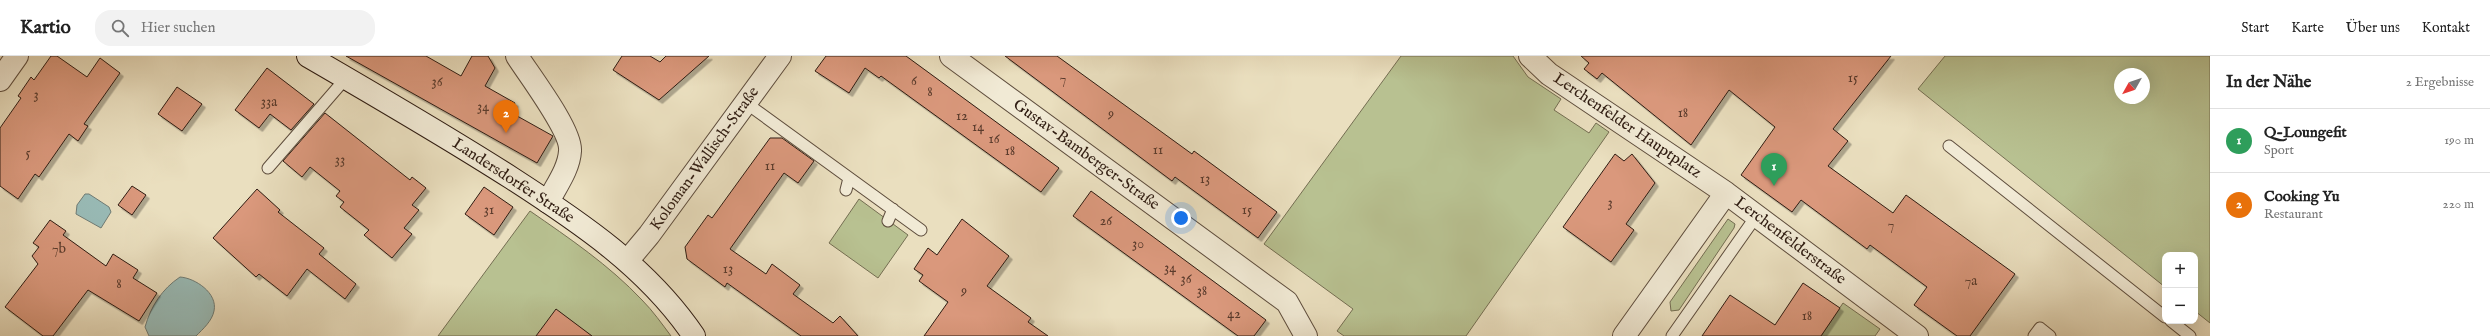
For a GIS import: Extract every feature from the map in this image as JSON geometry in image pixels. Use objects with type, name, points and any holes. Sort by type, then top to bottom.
[{"type":"street","points":[[0,80],[16,56]]},
{"type":"street","name":"Landersdorfer Straße","points":[[308,56],[471,152],[548,202],[628,260],[656,288],[694,336]]},
{"type":"street","points":[[517,56],[566,133],[570,150],[567,166],[548,202]]},
{"type":"street","name":"Koloman-Wallisch-Straße","points":[[628,260],[649,235],[780,56]]},
{"type":"street","name":"Gustav-Bamberger-Straße","points":[[951,56],[1287,302],[1306,336]]},
{"type":"street","name":"Lerchenfelder Hauptplatz","points":[[1530,56],[1549,74],[1726,193]]},
{"type":"street","name":"Lerchenfelderstraße","points":[[1624,336],[1726,193],[1917,336]]},
{"type":"lane","points":[[268,168],[346,78]]},
{"type":"lane","points":[[746,103],[921,230]]},
{"type":"lane","points":[[1949,146],[2162,315]]},
{"type":"lane","points":[[846,190],[848,178]]},
{"type":"lane","points":[[888,221],[893,209]]},
{"type":"lane","points":[[1672,336],[1757,215]]},
{"type":"lane","points":[[2175,324],[2190,336]]},
{"type":"lane","points":[[2034,336],[2040,328],[2050,336]]},
{"type":"green space","points":[[1401,56],[1513,56],[1528,77],[1561,99],[1554,110],[1589,133],[1596,123],[1609,132],[1466,336],[1344,336],[1337,331],[1353,309],[1264,244]]},
{"type":"green space","points":[[1945,56],[2210,56],[2210,323],[2198,313],[2198,252],[2162,252],[2162,285],[1918,89]]},
{"type":"green space","points":[[859,199],[908,235],[878,278],[829,243]]},
{"type":"green space","points":[[530,211],[588,252],[616,275],[646,304],[671,336],[438,336]]},
{"type":"green space","points":[[1728,219],[1735,224],[1734,228],[1679,310],[1671,311],[1670,302]]},
{"type":"green space","points":[[1843,303],[1880,329],[1875,336],[1821,336]]},
{"type":"water","points":[[85,194],[89,194],[109,207],[111,212],[101,228],[76,214],[77,205]]},
{"type":"water","points":[[180,277],[198,283],[209,293],[214,304],[214,311],[211,318],[207,325],[196,336],[149,336],[145,327],[150,312],[168,287]]},
{"type":"building","points":[[51,56],[57,56],[87,77],[100,58],[120,73],[84,124],[88,126],[78,141],[69,134],[39,177],[35,174],[18,199],[0,186],[0,128],[21,98],[18,96],[31,77],[34,80]]},
{"type":"building","points":[[346,56],[426,56],[461,76],[472,56],[488,56],[495,68],[485,86],[515,103],[510,112],[553,136],[537,163]]},
{"type":"building","points":[[622,56],[650,56],[660,62],[666,56],[709,56],[659,100],[613,70]]},
{"type":"building","points":[[826,56],[906,56],[1059,168],[1041,192],[881,76],[879,78],[865,68],[849,93],[815,71]]},
{"type":"building","points":[[1005,56],[1057,56],[1192,154],[1194,151],[1277,212],[1258,238],[1175,177],[1172,181]]},
{"type":"building","points":[[1581,56],[1891,56],[1833,129],[1848,141],[1828,166],[1893,213],[1906,195],[2015,274],[1970,336],[1957,336],[1914,305],[1927,287],[1870,245],[1867,249],[1801,200],[1792,212],[1741,175],[1775,127],[1729,90],[1691,145],[1602,73],[1597,79],[1584,69],[1589,63]]},
{"type":"building","points":[[267,68],[314,104],[291,130],[270,114],[259,128],[235,110]]},
{"type":"building","points":[[177,87],[202,104],[182,131],[158,114]]},
{"type":"building","points":[[325,113],[410,180],[412,177],[426,188],[412,205],[419,210],[404,228],[412,234],[392,258],[364,235],[369,230],[340,207],[344,202],[336,196],[340,191],[310,167],[302,177],[283,161]]},
{"type":"building","points":[[770,138],[782,138],[814,161],[798,183],[784,173],[730,249],[766,274],[772,264],[800,285],[793,294],[833,323],[840,316],[858,336],[801,336],[727,283],[725,287],[687,259],[685,247],[708,215],[712,218]]},
{"type":"building","points":[[1615,154],[1624,161],[1632,154],[1655,183],[1626,224],[1634,230],[1611,262],[1563,227]]},
{"type":"building","points":[[132,186],[146,195],[132,215],[118,205]]},
{"type":"building","points":[[484,187],[513,207],[494,235],[465,214]]},
{"type":"building","points":[[257,189],[280,210],[278,212],[324,248],[319,254],[356,284],[345,299],[307,269],[287,296],[259,274],[256,277],[213,238]]},
{"type":"building","points":[[1091,191],[1266,320],[1254,336],[1238,336],[1073,216]]},
{"type":"building","points":[[962,219],[1009,256],[987,286],[1031,318],[1028,322],[1048,336],[924,336],[948,302],[919,281],[923,275],[914,269],[928,248],[937,255]]},
{"type":"building","points":[[50,220],[66,231],[63,235],[106,266],[113,254],[138,270],[133,278],[157,293],[139,321],[88,290],[53,336],[43,336],[5,307],[38,264],[32,256],[39,247],[33,243]]},
{"type":"building","points":[[1803,283],[1840,308],[1821,336],[1702,336],[1730,295],[1775,325]]},
{"type":"building","points":[[556,309],[592,336],[536,336]]},
{"type":"place","name":"Cooking Yu","points":[[506,133]]},
{"type":"place","name":"Q-Loungefit","points":[[1774,186]]}]
